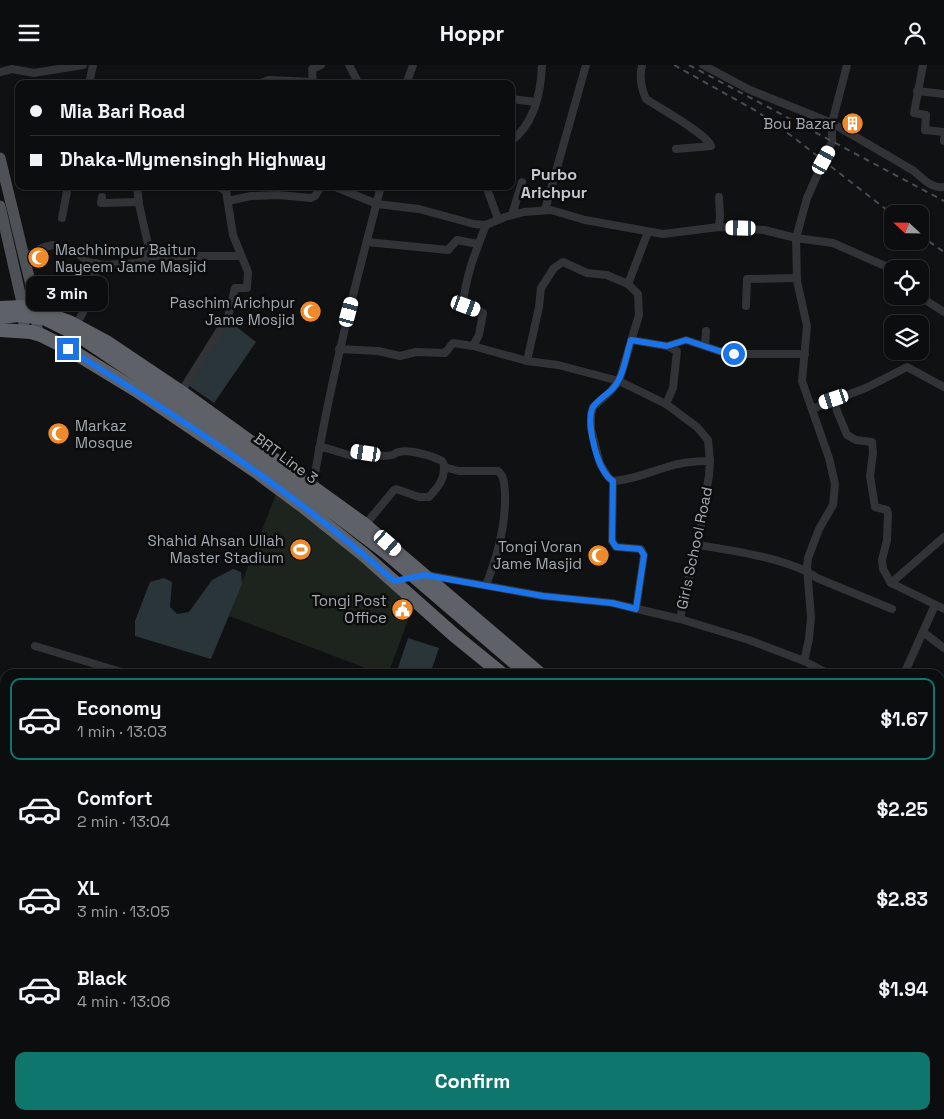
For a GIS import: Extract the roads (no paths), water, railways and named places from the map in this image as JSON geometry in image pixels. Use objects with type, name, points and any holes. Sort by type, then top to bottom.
[{"type":"highway","points":[[0,308],[23,307],[37,310],[75,326],[108,343],[313,486],[365,525],[388,543],[422,578],[534,669]]},
{"type":"highway","name":"BRT Line 3","points":[[0,317],[19,315],[44,318],[78,335],[247,449],[422,578],[522,669]]},
{"type":"highway","points":[[0,329],[31,332],[68,349],[136,390],[304,507],[394,581],[454,635],[496,669]]},
{"type":"main road","points":[[0,158],[37,310],[31,332]]},
{"type":"main road","points":[[0,206],[23,307],[31,332]]},
{"type":"street","points":[[0,72],[28,68],[34,73],[83,65]]},
{"type":"street","points":[[90,80],[93,65]]},
{"type":"street","points":[[313,80],[312,69],[321,65]]},
{"type":"street","points":[[349,65],[357,80]]},
{"type":"street","points":[[407,80],[413,65]]},
{"type":"street","points":[[515,139],[532,115],[542,83],[542,65]]},
{"type":"street","points":[[545,210],[586,65]]},
{"type":"street","points":[[642,65],[640,74],[646,99],[694,130],[710,142],[711,146],[676,149]]},
{"type":"street","points":[[703,65],[750,90],[832,123],[914,171],[924,180],[939,188],[944,187]]},
{"type":"street","points":[[804,661],[811,617],[807,571],[808,558],[819,529],[834,505],[835,484],[829,458],[802,381],[807,326],[797,278],[796,238],[807,198],[832,142],[832,123],[847,65]]},
{"type":"street","points":[[923,65],[914,113],[926,115],[925,130],[944,132]]},
{"type":"street","points":[[918,91],[944,94]]},
{"type":"street","points":[[515,99],[536,102]]},
{"type":"street","points":[[512,215],[522,182]]},
{"type":"street","points":[[62,218],[66,190]]},
{"type":"street","points":[[24,257],[44,247],[53,245],[77,253],[88,262],[104,265],[137,263],[145,260],[149,249],[138,190]]},
{"type":"street","points":[[181,393],[228,317],[235,289],[247,288],[248,272],[233,235],[224,190]]},
{"type":"street","points":[[278,190],[278,195]]},
{"type":"street","points":[[228,201],[251,196],[278,195],[311,198],[315,196],[319,190]]},
{"type":"street","points":[[343,190],[377,204],[419,209],[474,224],[486,225],[512,215],[545,210],[556,211],[585,220],[663,234],[719,227],[764,230],[796,238],[834,243],[884,266]]},
{"type":"street","points":[[313,486],[339,349],[380,190]]},
{"type":"street","points":[[487,190],[498,219]]},
{"type":"street","points":[[102,197],[101,203],[139,202]]},
{"type":"street","points":[[719,197],[719,227]]},
{"type":"street","points":[[473,346],[479,335],[483,313],[463,305],[467,280],[486,225]]},
{"type":"street","points":[[628,284],[648,232]]},
{"type":"street","points":[[367,241],[448,250],[457,240],[478,245]]},
{"type":"street","points":[[148,256],[241,256]]},
{"type":"street","points":[[527,361],[541,288],[554,268],[563,262],[580,270],[607,275],[628,284],[638,294],[639,315],[619,381],[593,407],[591,415],[591,429],[600,464],[613,481],[646,475],[680,464],[710,461]]},
{"type":"street","points":[[75,326],[94,286],[96,263]]},
{"type":"street","points":[[746,306],[747,279],[797,278]]},
{"type":"street","points":[[929,303],[944,313]]},
{"type":"street","points":[[705,346],[706,331]]},
{"type":"street","points":[[631,340],[667,346],[677,351],[673,389],[666,404]]},
{"type":"street","points":[[667,346],[686,340],[734,354],[805,354]]},
{"type":"street","name":"Girls School Road","points":[[339,349],[378,351],[400,356],[416,353],[445,353],[453,343],[473,346],[527,361],[558,365],[619,381],[666,404],[697,427],[708,440],[710,475],[698,545],[680,619]]},
{"type":"street","points":[[812,409],[868,387],[907,367],[944,387]]},
{"type":"street","points":[[834,399],[847,435],[856,440],[872,442],[873,453],[870,476],[875,507],[887,510],[888,514],[887,540],[882,560],[883,569],[891,583],[944,609]]},
{"type":"street","points":[[319,448],[326,448],[352,457],[355,452],[392,455],[400,451],[442,461],[445,467],[444,477],[440,485],[429,497],[419,497],[396,489],[365,525]]},
{"type":"street","points":[[445,467],[459,471],[498,471],[504,481],[504,528],[486,585]]},
{"type":"street","points":[[613,481],[612,541],[616,547],[640,549],[644,555],[636,609]]},
{"type":"street","points":[[891,583],[944,537]]},
{"type":"street","points":[[698,545],[737,551],[807,571],[817,578],[892,609]]},
{"type":"street","points":[[394,581],[422,578],[486,585],[543,596],[612,603],[680,619],[749,640],[804,661],[817,669]]},
{"type":"street","points":[[906,669],[935,605]]},
{"type":"street","points":[[923,632],[944,648]]},
{"type":"street","points":[[35,646],[111,669]]},
{"type":"railway","points":[[674,65],[758,112],[884,208]]},
{"type":"railway","points":[[689,65],[944,201]]},
{"type":"railway","points":[[929,241],[944,252]]},
{"type":"place","name":"Bou Bazar","points":[[852,123]]},
{"type":"place","name":"Machhimpur Baitun Nayeem Jame Masjid","points":[[39,258]]},
{"type":"place","name":"Paschim Arichpur Jame Mosjid","points":[[311,311]]},
{"type":"place","name":"Markaz Mosque","points":[[59,434]]},
{"type":"place","name":"Shahid Ahsan Ullah Master Stadium","points":[[300,549]]},
{"type":"place","name":"Tongi Voran Jame Masjid","points":[[598,555]]},
{"type":"place","name":"Tongi Post Office","points":[[403,609]]},
{"type":"district","name":"Purbo Arichpur","points":[[554,183]]}]
